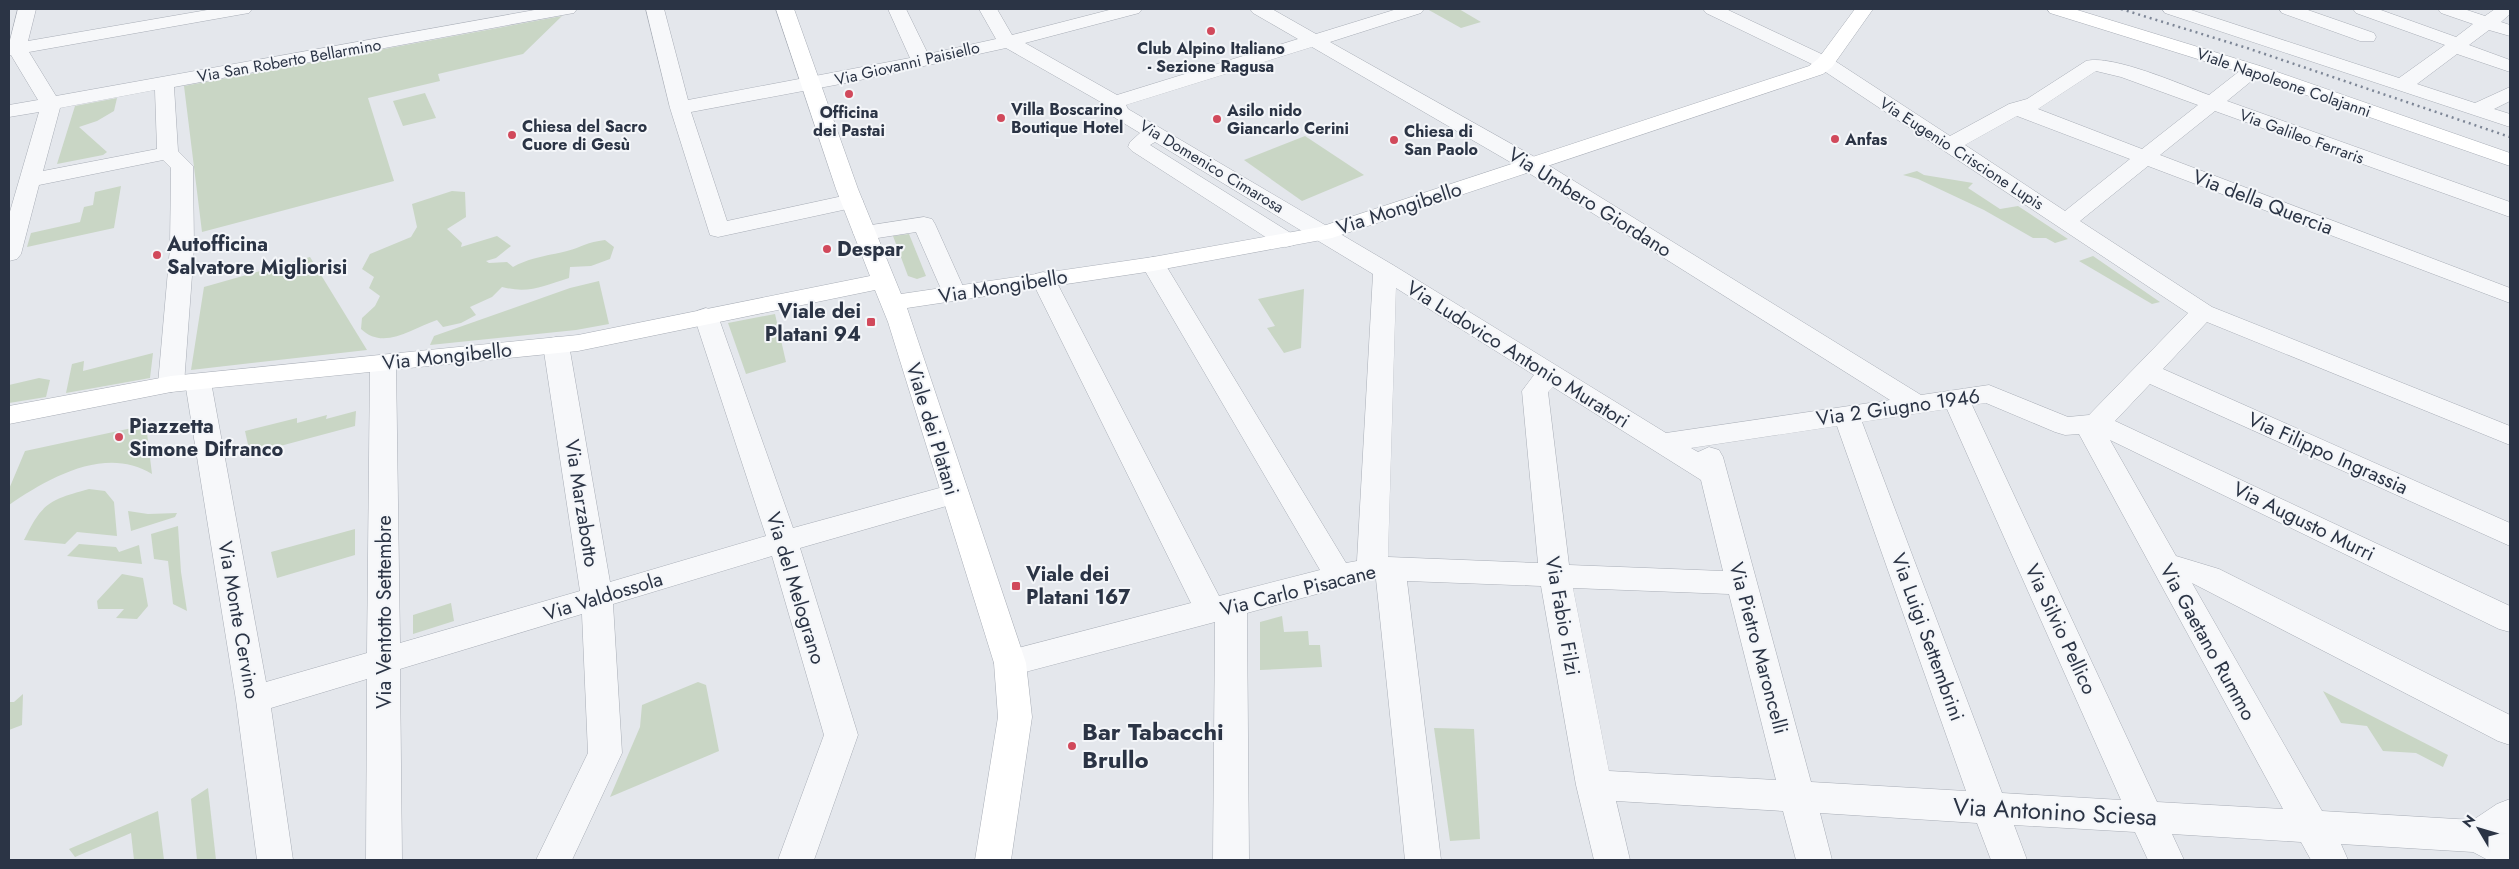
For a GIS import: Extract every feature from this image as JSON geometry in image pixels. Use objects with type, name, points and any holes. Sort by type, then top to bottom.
[{"type":"street","points":[[13,50],[28,9]]},
{"type":"street","points":[[136,28],[139,9]]},
{"type":"street","points":[[13,50],[243,9]]},
{"type":"street","name":"Via San Roberto Bellarmino","points":[[9,112],[164,83],[466,18],[568,9]]},
{"type":"street","points":[[655,9],[680,108],[718,230],[852,201]]},
{"type":"street","name":"Viale dei Platani","points":[[786,9],[852,201],[888,292],[1010,663],[1015,716],[993,860]]},
{"type":"street","points":[[897,9],[922,60]]},
{"type":"street","points":[[988,9],[1006,40]]},
{"type":"street","name":"Via Giovanni Paisiello","points":[[680,108],[813,84],[922,60],[1133,9]]},
{"type":"street","name":"Via Umbero Giordano","points":[[1259,9],[1532,165],[1916,404]]},
{"type":"street","points":[[1115,102],[1415,9]]},
{"type":"street","name":"Via Eugenio Criscione Lupis","points":[[1712,9],[1825,63],[2203,312],[2510,436]]},
{"type":"street","name":"Via Mongibello","points":[[9,415],[185,383],[578,343],[706,316],[888,292],[954,293],[1153,264],[1324,232],[1816,70],[1825,63],[1864,9]]},
{"type":"street","name":"Viale Napoleone Colajanni","points":[[2056,9],[2253,70],[2510,160]]},
{"type":"street","points":[[2170,9],[2263,38]]},
{"type":"street","points":[[2190,9],[2330,62],[2510,121]]},
{"type":"street","points":[[2288,9],[2367,37]]},
{"type":"street","points":[[2362,9],[2510,66]]},
{"type":"street","points":[[2446,9],[2510,31]]},
{"type":"street","points":[[2401,86],[2506,9]]},
{"type":"street","points":[[2330,62],[2393,20]]},
{"type":"street","name":"Via Domenico Cimarosa","points":[[1006,40],[1115,102],[1119,112],[1324,232]]},
{"type":"street","points":[[9,254],[51,104],[13,50]]},
{"type":"street","name":"Via Galileo Ferraris","points":[[2016,108],[2034,104],[2093,65],[2126,72],[2510,210]]},
{"type":"street","points":[[2066,221],[2253,70]]},
{"type":"street","points":[[31,180],[168,153],[164,83]]},
{"type":"street","points":[[2476,110],[2510,93]]},
{"type":"street","points":[[1950,145],[2016,108]]},
{"type":"street","name":"Via della Quercia","points":[[2016,108],[2510,296]]},
{"type":"street","points":[[1157,133],[1140,142],[1139,147],[1286,240]]},
{"type":"street","name":"Via Monte Cervino","points":[[168,153],[182,166],[185,383],[253,700],[275,860]]},
{"type":"street","points":[[864,233],[924,224],[954,293]]},
{"type":"street","name":"Via Ludovico Antonio Muratori","points":[[1324,232],[1714,475]]},
{"type":"street","points":[[1153,264],[1339,577]]},
{"type":"street","points":[[1385,270],[1381,569],[1423,860]]},
{"type":"street","points":[[1043,279],[1221,608],[1231,860]]},
{"type":"street","points":[[2092,423],[2146,372],[2203,312]]},
{"type":"street","name":"Via del Melograno","points":[[706,316],[783,542],[841,735],[796,860]]},
{"type":"street","name":"Via Marzabotto","points":[[554,860],[605,753],[597,598],[556,345]]},
{"type":"street","name":"Via Ventotto Settembre","points":[[383,363],[384,860]]},
{"type":"street","name":"Via Filippo Ingrassia","points":[[2146,372],[2510,535]]},
{"type":"street","name":"Via Fabio Filzi","points":[[1550,374],[1535,391],[1554,576],[1594,785],[1612,860]]},
{"type":"street","name":"Via 2 Giugno 1946","points":[[1660,443],[1990,394],[2065,426],[2092,423]]},
{"type":"street","name":"Via Silvio Pellico","points":[[1955,398],[2166,860]]},
{"type":"street","name":"Via Luigi Settembrini","points":[[1846,414],[2009,860]]},
{"type":"street","name":"Via Gaetano Rummo","points":[[2092,423],[2165,564],[2330,860]]},
{"type":"street","name":"Via Augusto Murri","points":[[2092,423],[2510,620]]},
{"type":"street","name":"Via Pietro Maroncelli","points":[[1704,436],[1814,860]]},
{"type":"street","name":"Via Valdossola","points":[[253,700],[783,542],[954,494]]},
{"type":"street","points":[[2165,564],[2208,577],[2510,731]]},
{"type":"street","name":"Via Carlo Pisacane","points":[[1010,663],[1339,577],[1381,569],[1742,583]]},
{"type":"street","name":"Via Antonino Sciesa","points":[[1594,785],[2311,827],[2502,850],[2510,815]]},
{"type":"green space","points":[[1427,9],[1459,9],[1481,22],[1461,28]]},
{"type":"green space","points":[[562,16],[523,54],[438,74],[440,81],[368,98],[394,181],[202,232],[184,86]]},
{"type":"green space","points":[[425,93],[436,118],[403,126],[393,101]]},
{"type":"green space","points":[[117,98],[114,111],[97,121],[79,127],[107,152],[103,155],[57,164],[75,106]]},
{"type":"green space","points":[[1305,136],[1364,175],[1302,201],[1244,160]]},
{"type":"green space","points":[[1917,171],[1924,175],[1973,183],[1968,188],[2000,209],[2018,206],[2068,239],[2055,243],[2046,238],[2033,238],[1984,210],[1918,179],[1903,175]]},
{"type":"green space","points":[[121,186],[114,228],[27,247],[31,233],[80,222],[84,207],[93,205],[95,192]]},
{"type":"green space","points":[[452,191],[465,192],[466,217],[447,229],[462,243],[461,247],[497,236],[511,246],[496,258],[486,261],[489,263],[507,262],[513,267],[533,259],[605,240],[614,247],[610,259],[591,266],[570,267],[569,278],[543,286],[520,290],[502,287],[492,297],[470,307],[476,315],[461,323],[443,327],[437,320],[398,336],[379,338],[370,335],[361,329],[362,318],[375,306],[380,296],[369,288],[374,277],[362,269],[370,254],[411,237],[417,227],[412,204]]},
{"type":"green space","points":[[909,234],[926,276],[917,279],[908,276],[893,236]]},
{"type":"green space","points":[[2093,256],[2160,302],[2152,304],[2079,261]]},
{"type":"green space","points":[[310,257],[367,350],[191,370],[204,287]]},
{"type":"green space","points":[[599,281],[609,324],[576,330],[430,345],[434,336],[570,288]]},
{"type":"green space","points":[[1304,289],[1301,348],[1284,353],[1267,328],[1275,326],[1258,299]]},
{"type":"green space","points":[[775,314],[786,362],[746,374],[728,323]]},
{"type":"green space","points":[[153,353],[150,378],[66,393],[72,364],[84,361],[83,371]]},
{"type":"green space","points":[[39,378],[50,380],[46,397],[9,403],[9,385]]},
{"type":"green space","points":[[356,411],[355,426],[250,454],[245,431],[297,418],[297,423],[327,415],[326,419]]},
{"type":"green space","points":[[146,425],[152,474],[134,466],[116,463],[78,468],[41,485],[9,505],[9,489],[25,451]]},
{"type":"green space","points":[[89,489],[105,491],[114,502],[117,536],[77,532],[65,544],[24,540],[36,518],[48,505],[64,496]]},
{"type":"green space","points":[[128,511],[148,514],[177,513],[175,517],[131,531]]},
{"type":"green space","points":[[178,526],[181,572],[187,611],[173,604],[168,561],[154,559],[151,534]]},
{"type":"green space","points":[[355,529],[355,555],[277,578],[271,552]]},
{"type":"green space","points":[[79,544],[116,547],[119,552],[139,545],[142,564],[67,556]]},
{"type":"green space","points":[[122,574],[143,578],[148,606],[137,619],[116,618],[124,609],[98,609],[97,601]]},
{"type":"green space","points":[[451,603],[454,621],[413,634],[413,615]]},
{"type":"green space","points":[[1282,616],[1284,632],[1308,631],[1309,645],[1320,645],[1322,667],[1260,670],[1260,622]]},
{"type":"green space","points":[[698,682],[706,685],[719,751],[610,797],[640,727],[642,705]]},
{"type":"green space","points":[[2323,691],[2448,755],[2443,767],[2416,753],[2383,751],[2367,726],[2341,723]]},
{"type":"green space","points":[[23,694],[22,725],[9,730],[9,702],[14,702]]},
{"type":"green space","points":[[1434,728],[1474,729],[1480,839],[1450,841]]},
{"type":"green space","points":[[208,788],[216,860],[197,860],[191,799]]},
{"type":"green space","points":[[158,811],[164,860],[134,860],[131,833],[75,857],[69,849]]},
{"type":"railway","points":[[2121,9],[2247,48],[2510,137]]},
{"type":"place","name":"Club Alpino Italiano - Sezione Ragusa","points":[[1211,31]]},
{"type":"place","name":"Officina dei Pastai","points":[[849,94]]},
{"type":"place","name":"Villa Boscarino Boutique Hotel","points":[[1001,118]]},
{"type":"place","name":"Asilo nido Giancarlo Cerini","points":[[1217,119]]},
{"type":"place","name":"Chiesa del Sacro Cuore di Gesù","points":[[512,135]]},
{"type":"place","name":"Anfas","points":[[1835,139]]},
{"type":"place","name":"Chiesa di San Paolo","points":[[1394,140]]},
{"type":"place","name":"Despar","points":[[827,249]]},
{"type":"place","name":"Autofficina Salvatore Migliorisi","points":[[157,255]]},
{"type":"place","name":"Viale dei Platani 94","points":[[871,322]]},
{"type":"place","name":"Piazzetta Simone Difranco","points":[[119,437]]},
{"type":"place","name":"Viale dei Platani 167","points":[[1016,586]]},
{"type":"place","name":"Bar Tabacchi Brullo","points":[[1072,746]]}]
